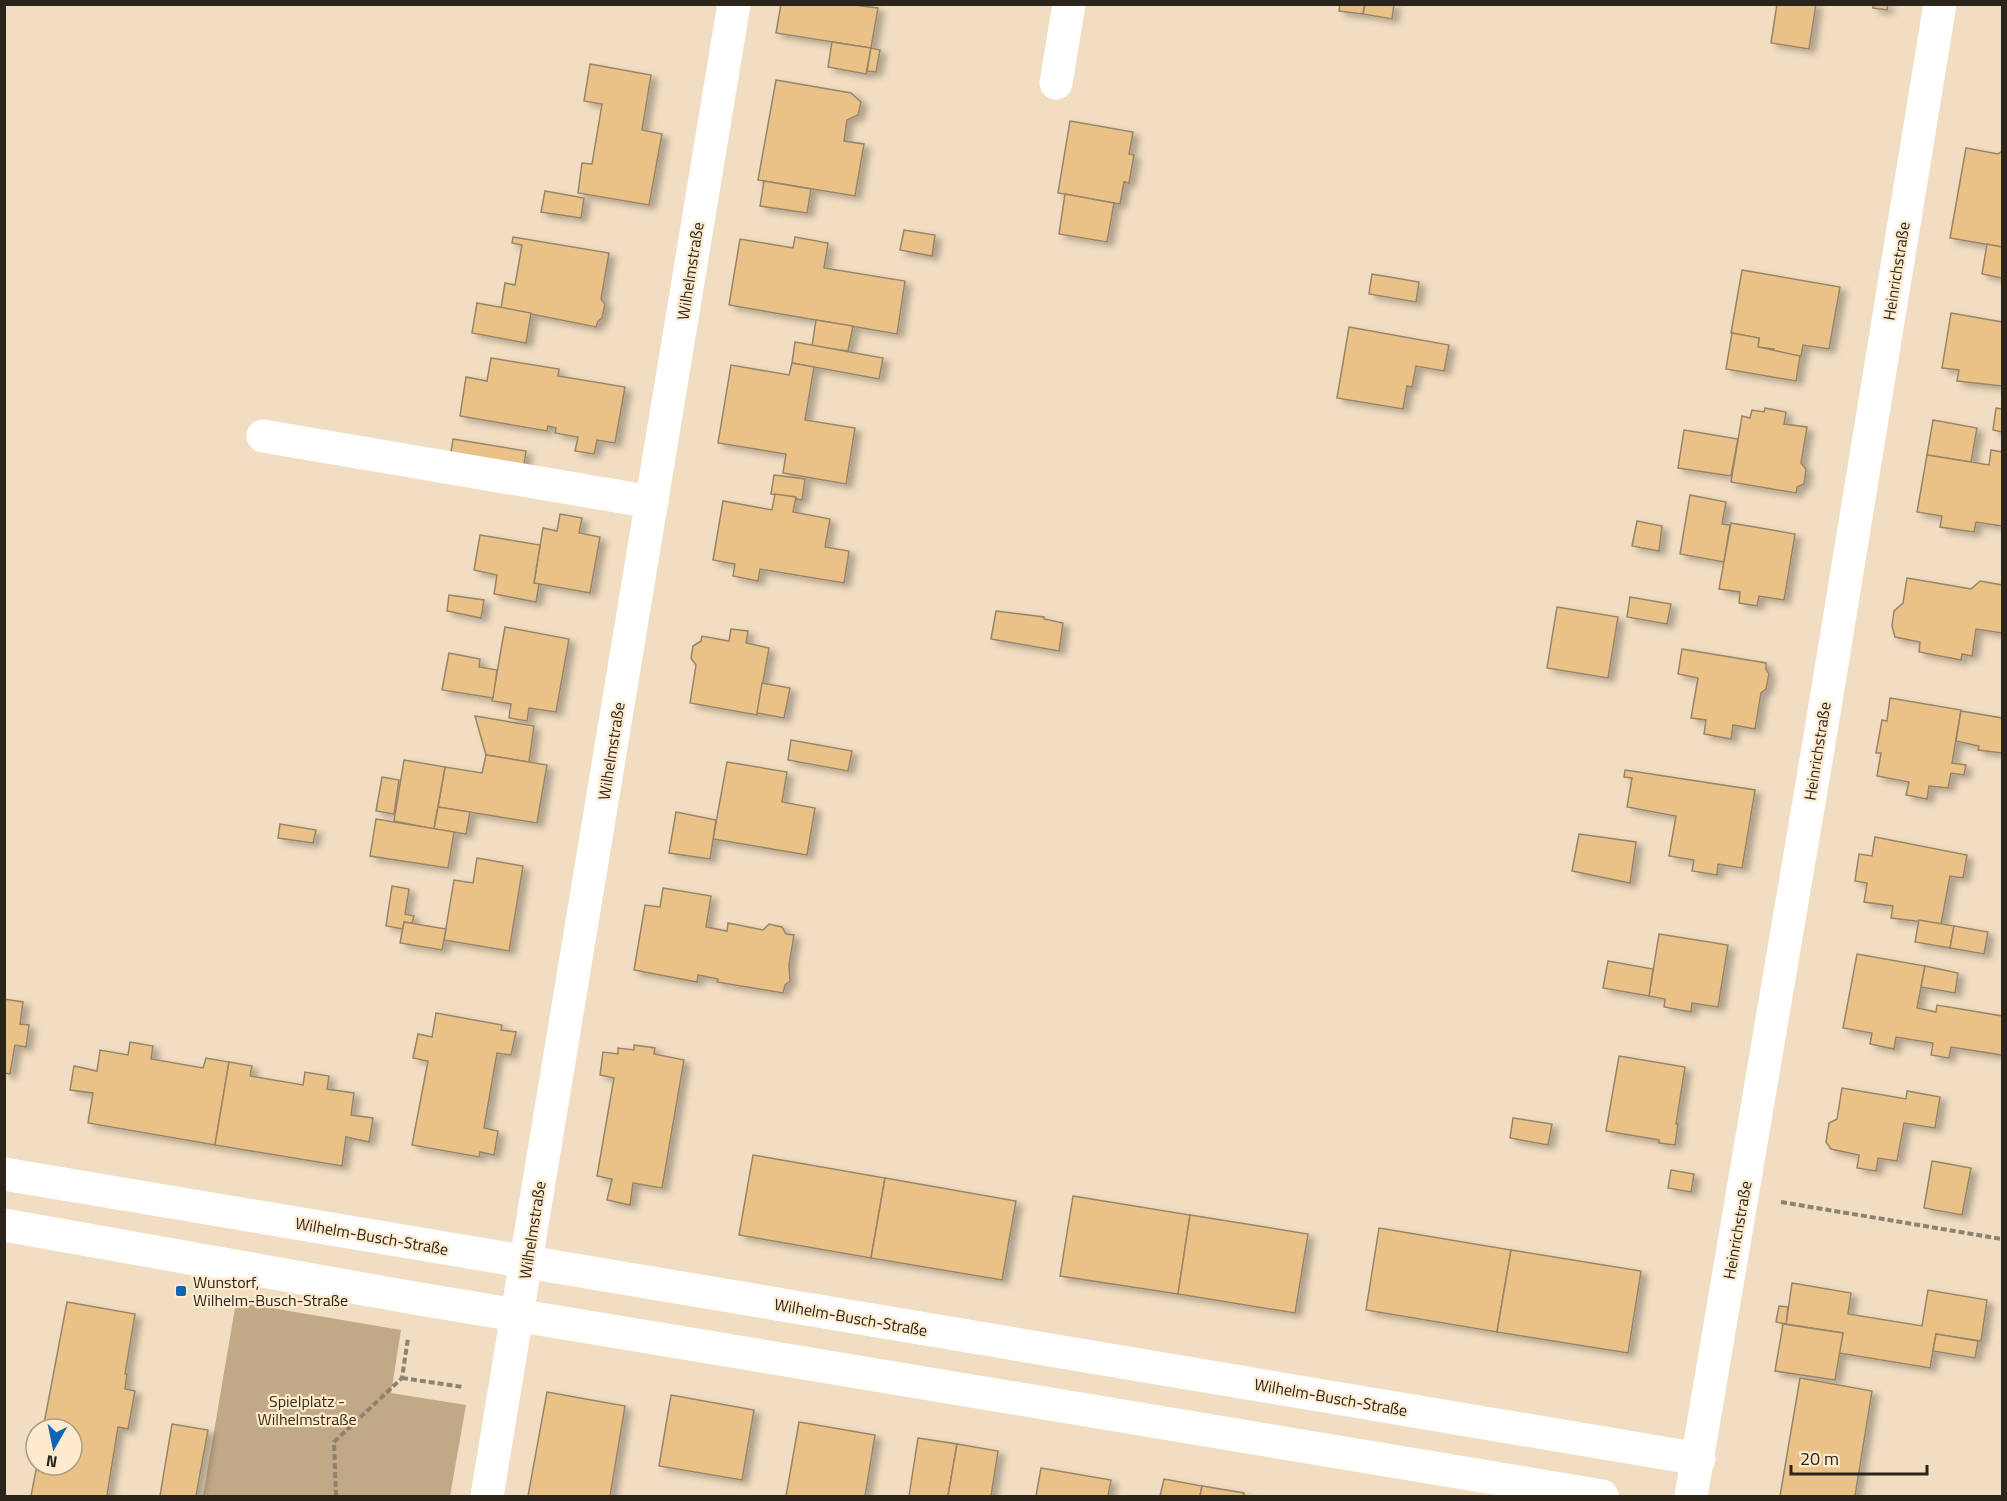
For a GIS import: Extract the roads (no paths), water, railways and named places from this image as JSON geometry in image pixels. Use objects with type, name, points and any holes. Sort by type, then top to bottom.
[{"type":"street","name":"Wilhelmstraße","points":[[487,1497],[734,4]]},
{"type":"street","points":[[1056,83],[1069,4]]},
{"type":"street","name":"Heinrichstraße","points":[[1691,1497],[1940,4]]},
{"type":"street","points":[[263,436],[652,502]]},
{"type":"street","name":"Wilhelm-Busch-Straße","points":[[4,1174],[1699,1459]]},
{"type":"street","points":[[4,1225],[518,1316],[1602,1497]]},
{"type":"place","name":"Wunstorf, Wilhelm-Busch-Straße","points":[[181,1291]]},
{"type":"park label","name":"Spielplatz - Wilhelmstraße","points":[[307,1410]]}]
